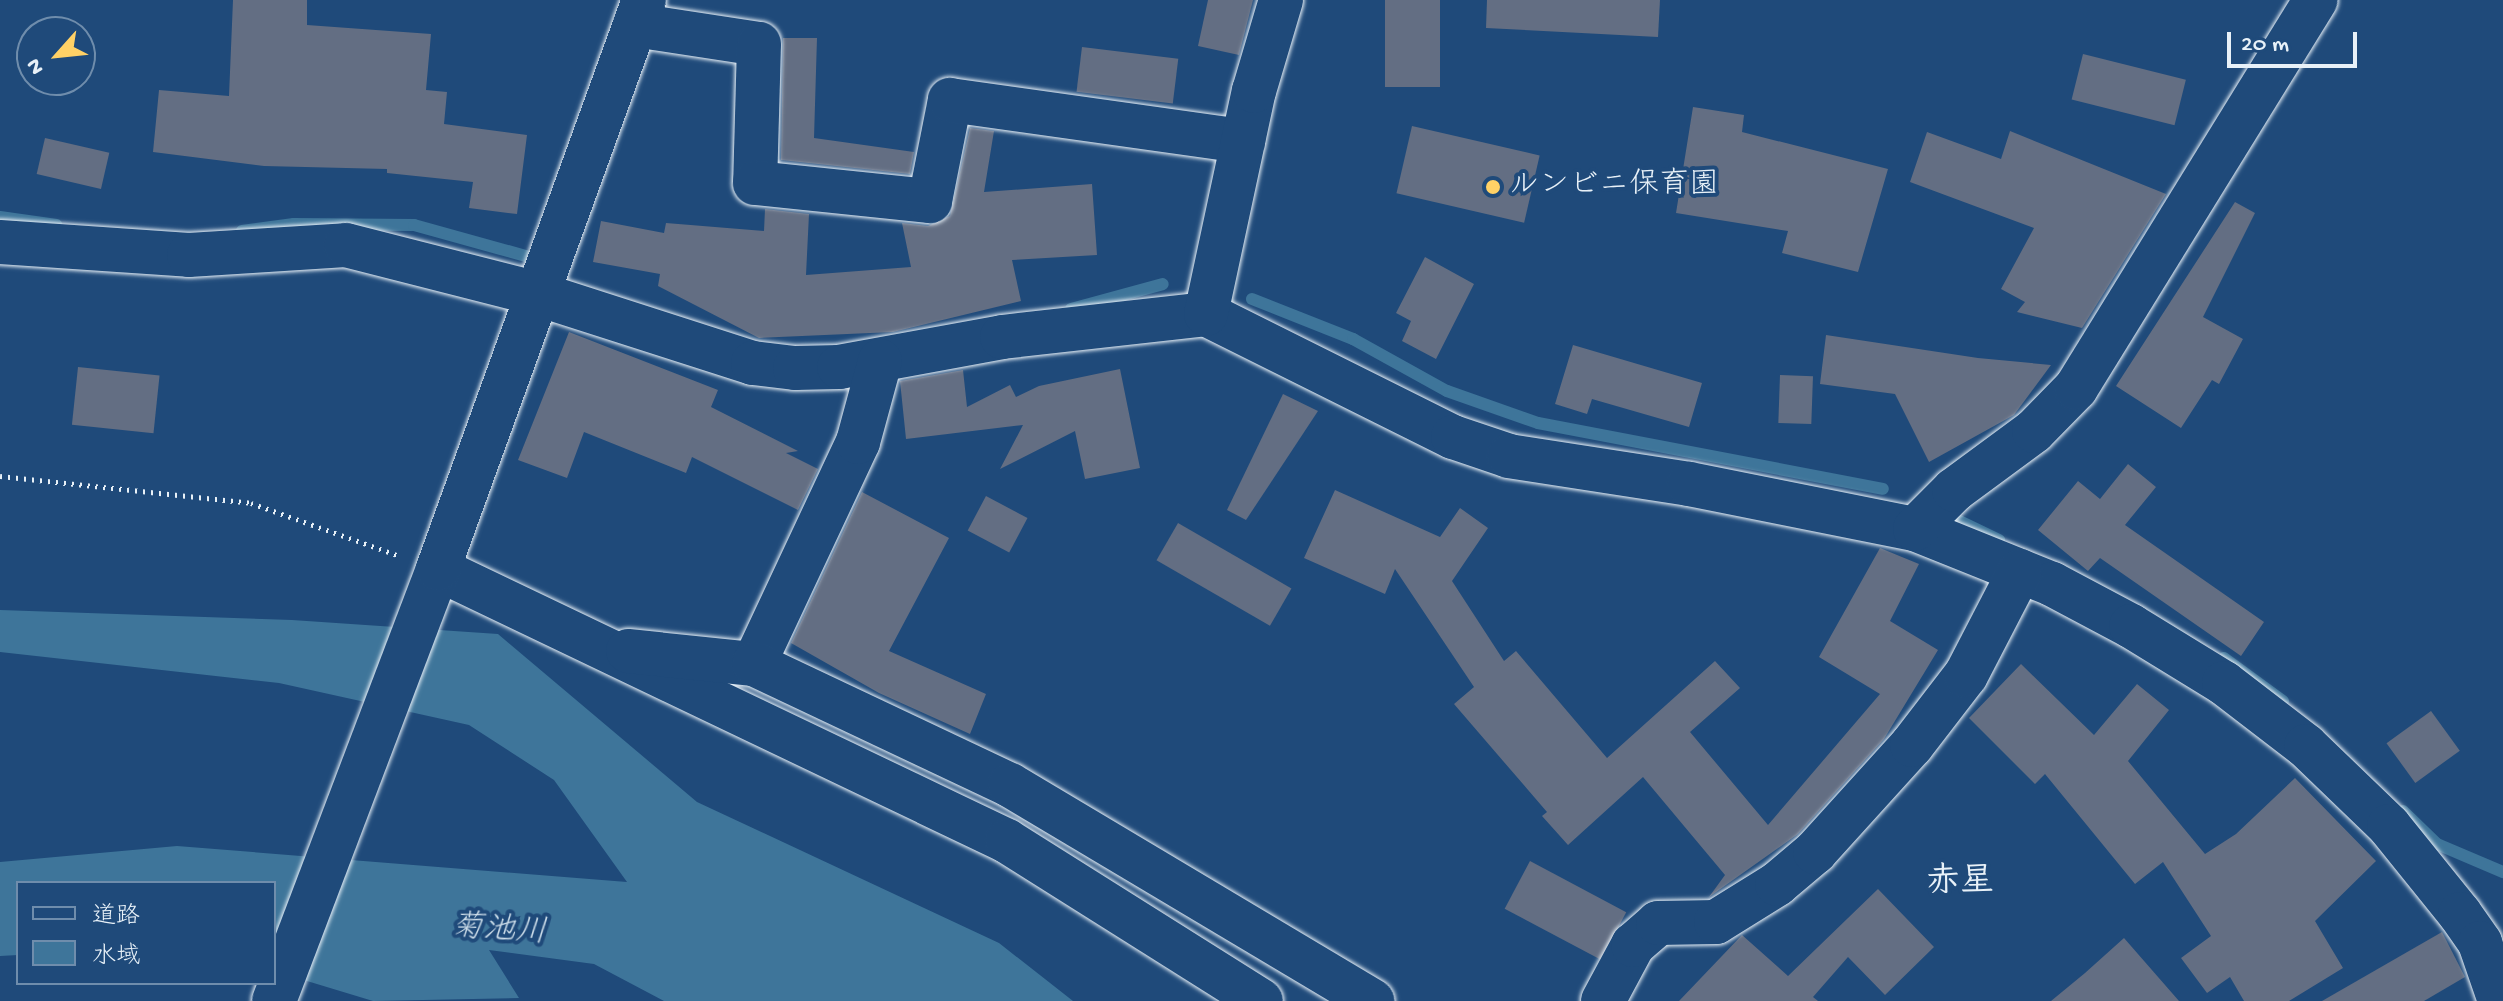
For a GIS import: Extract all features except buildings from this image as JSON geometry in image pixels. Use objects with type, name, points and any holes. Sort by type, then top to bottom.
[{"type":"street","points":[[1206,314],[1243,141],[1281,0]]},
{"type":"street","points":[[1915,529],[1954,490],[2046,421],[2076,388],[2316,0]]},
{"type":"street","points":[[274,1001],[438,569],[639,13],[759,44],[755,183],[930,201],[950,100],[1243,141]]},
{"type":"street","points":[[0,242],[189,255],[346,245],[538,294],[753,363],[795,368],[880,361],[1002,337],[1206,314],[1453,437],[1509,456],[1689,484],[1915,529],[2020,571],[2131,626],[2198,666],[2306,746],[2389,826],[2492,955],[2500,1001]]},
{"type":"street","points":[[754,664],[858,442],[880,361]]},
{"type":"street","points":[[438,569],[597,648],[1007,841],[1261,1001]]},
{"type":"street","points":[[1603,1001],[1633,945],[1658,923],[1716,922],[1777,884],[1815,852],[1912,745],[1966,675],[2020,571]]},
{"type":"street","points":[[597,648],[754,664],[1010,785],[1372,1001]]},
{"type":"path","points":[[0,476],[251,503],[438,569]]},
{"type":"water","name":"菊池川","points":[[0,610],[292,620],[498,634],[697,802],[999,943],[1073,1001],[664,1001],[594,964],[489,950],[519,998],[373,1001],[276,972],[276,881],[16,881],[16,955],[0,956],[0,862],[177,846],[627,882],[554,780],[469,725],[279,683],[0,652]]},
{"type":"waterway","points":[[0,217],[56,225]]},
{"type":"waterway","points":[[242,231],[294,224],[414,225],[526,256]]},
{"type":"waterway","points":[[1071,309],[1163,284]]},
{"type":"waterway","points":[[1252,299],[1353,339],[1447,391],[1538,423],[1883,489]]},
{"type":"waterway","points":[[1955,519],[1999,540]]},
{"type":"waterway","points":[[2224,658],[2283,701]]},
{"type":"waterway","points":[[2403,811],[2437,844],[2503,872]]},
{"type":"place","name":"ルンビニ保育園","points":[[1493,187]]},
{"type":"district","name":"赤星","points":[[1960,885]]}]
